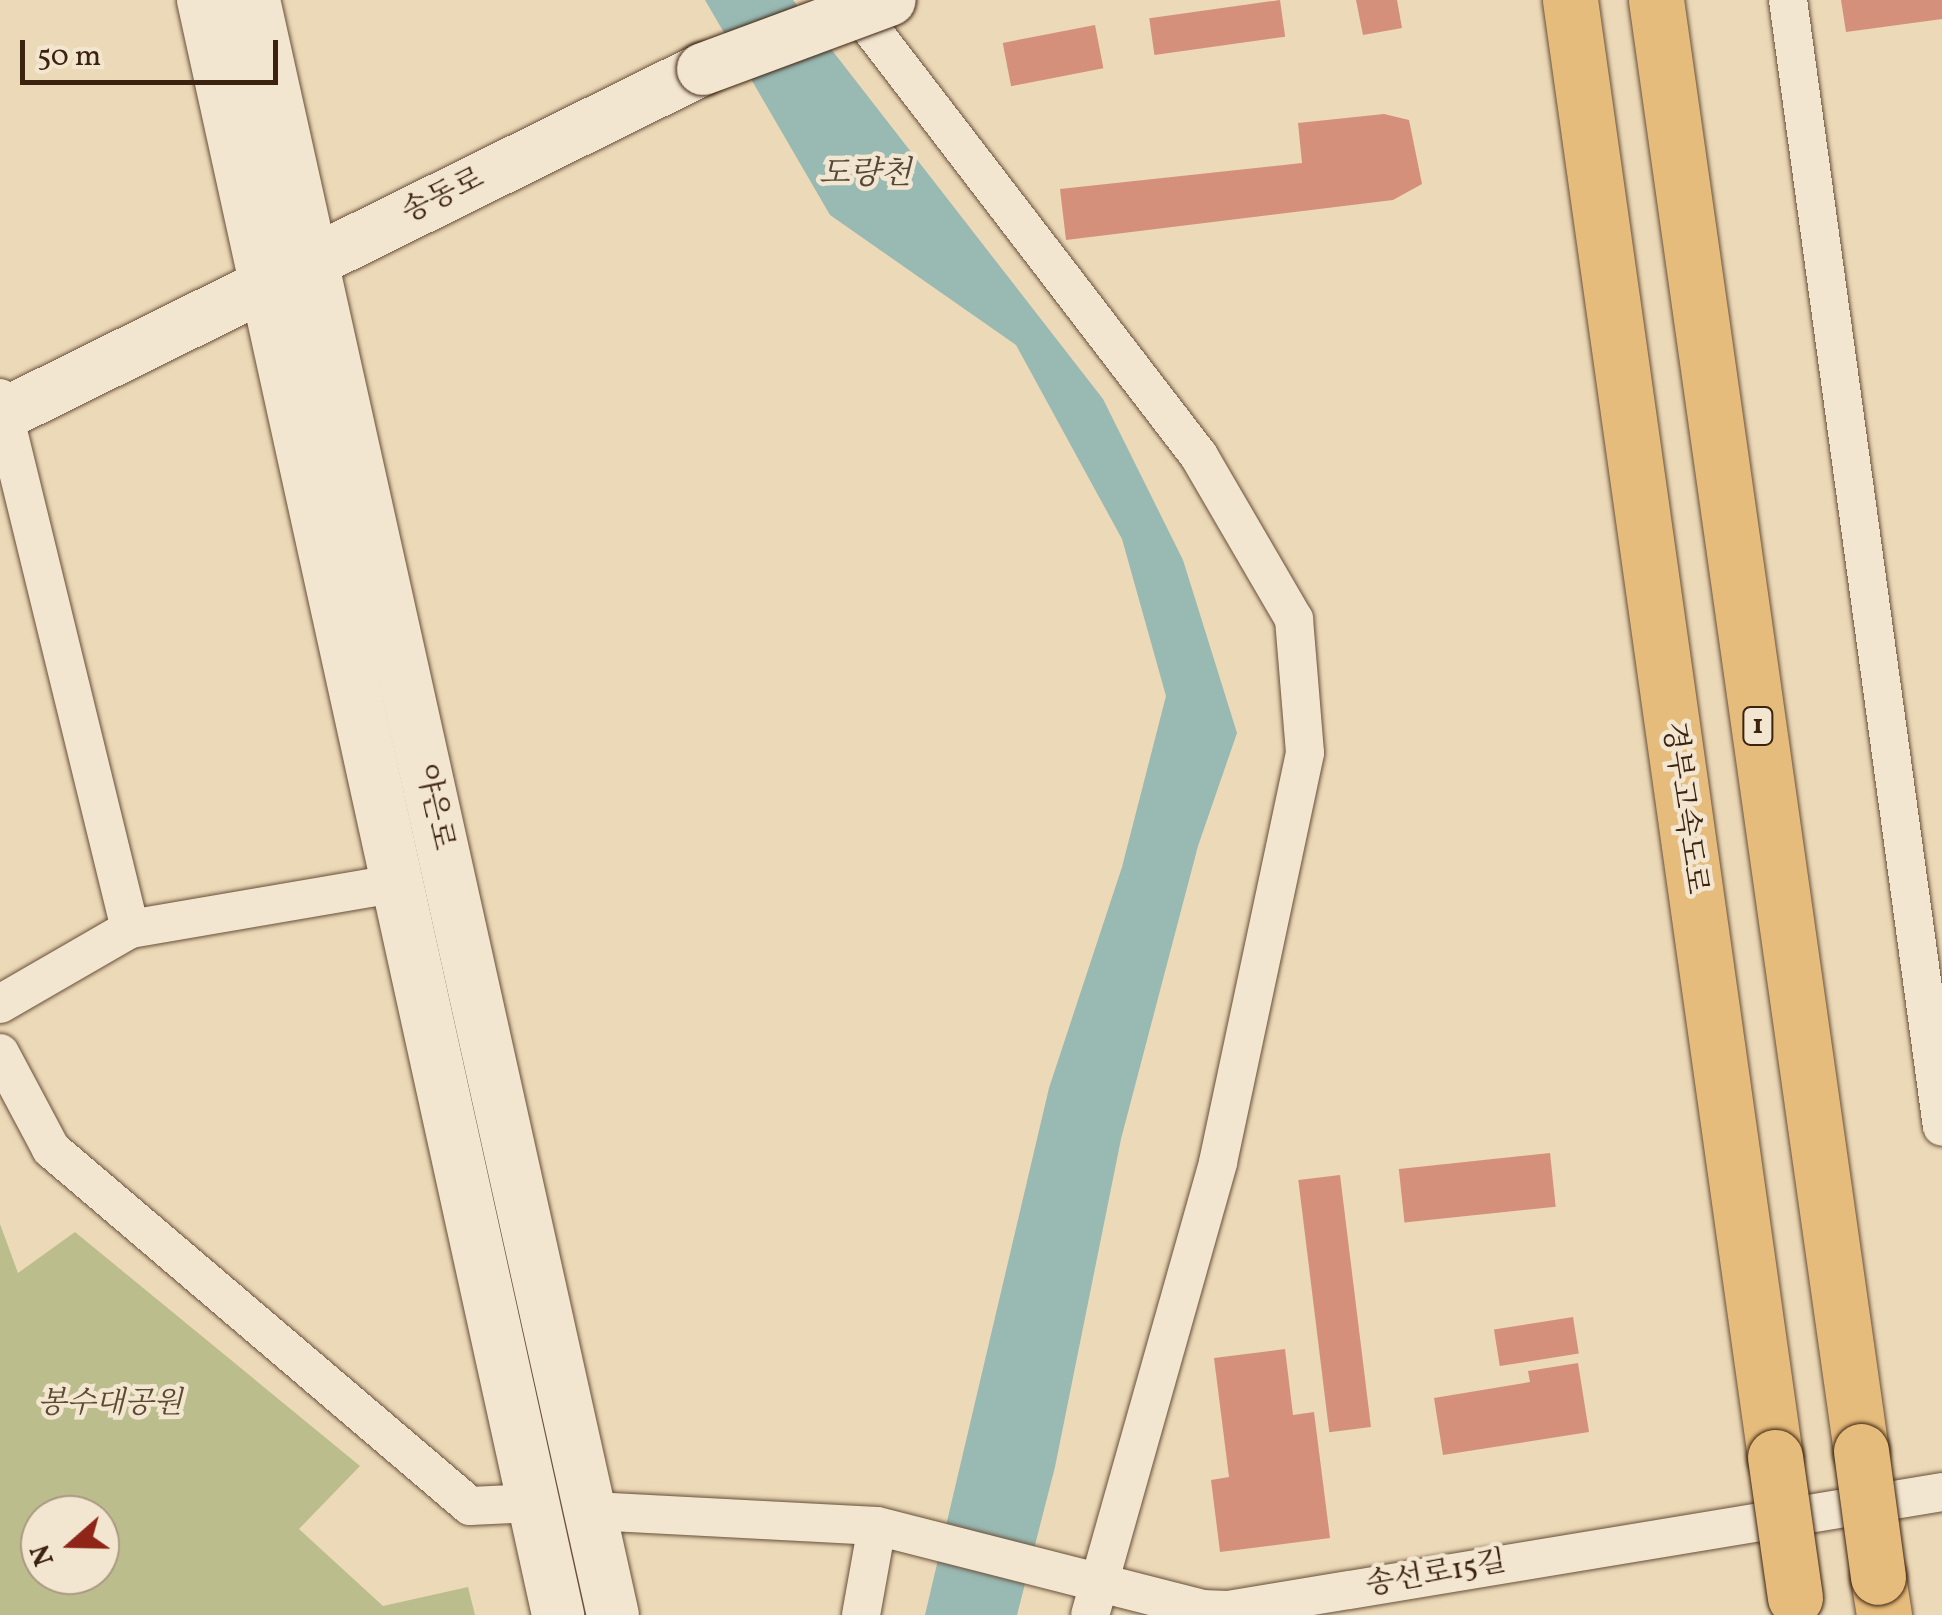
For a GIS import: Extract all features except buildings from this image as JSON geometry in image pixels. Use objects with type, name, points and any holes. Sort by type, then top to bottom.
[{"type":"highway","name":"1","points":[[1656,0],[1881,1596]]},
{"type":"highway","name":"경부고속도로","points":[[1570,4],[1796,1606]]},
{"type":"street","name":"야은로","points":[[203,0],[558,1615]]},
{"type":"street","name":"야은로","points":[[254,0],[316,258],[613,1615]]},
{"type":"street","points":[[849,0],[1199,456],[1294,618],[1306,754],[1218,1163],[1085,1591]]},
{"type":"street","name":"송동로","points":[[130,929],[1,409],[266,284],[703,69],[890,0]]},
{"type":"street","points":[[1788,0],[1942,1127]]},
{"type":"street","name":"야은로","points":[[0,1004],[130,929],[399,883]]},
{"type":"street","points":[[0,1053],[51,1149],[470,1506],[534,1503]]},
{"type":"street","name":"송선로15길","points":[[592,1511],[877,1526],[914,1534],[1085,1591],[1228,1610],[1942,1492]]},
{"type":"street","points":[[861,1615],[877,1526]]},
{"type":"green space","name":"봉수대공원","points":[[0,1224],[18,1273],[75,1232],[360,1466],[299,1529],[383,1606],[468,1587],[475,1615],[0,1615]]},
{"type":"water","name":"도량천","points":[[705,0],[793,0],[1103,399],[1183,560],[1237,733],[1198,846],[1121,1139],[1055,1467],[1017,1615],[925,1615],[1049,1088],[1122,867],[1166,696],[1122,539],[1016,345],[830,215]]}]
